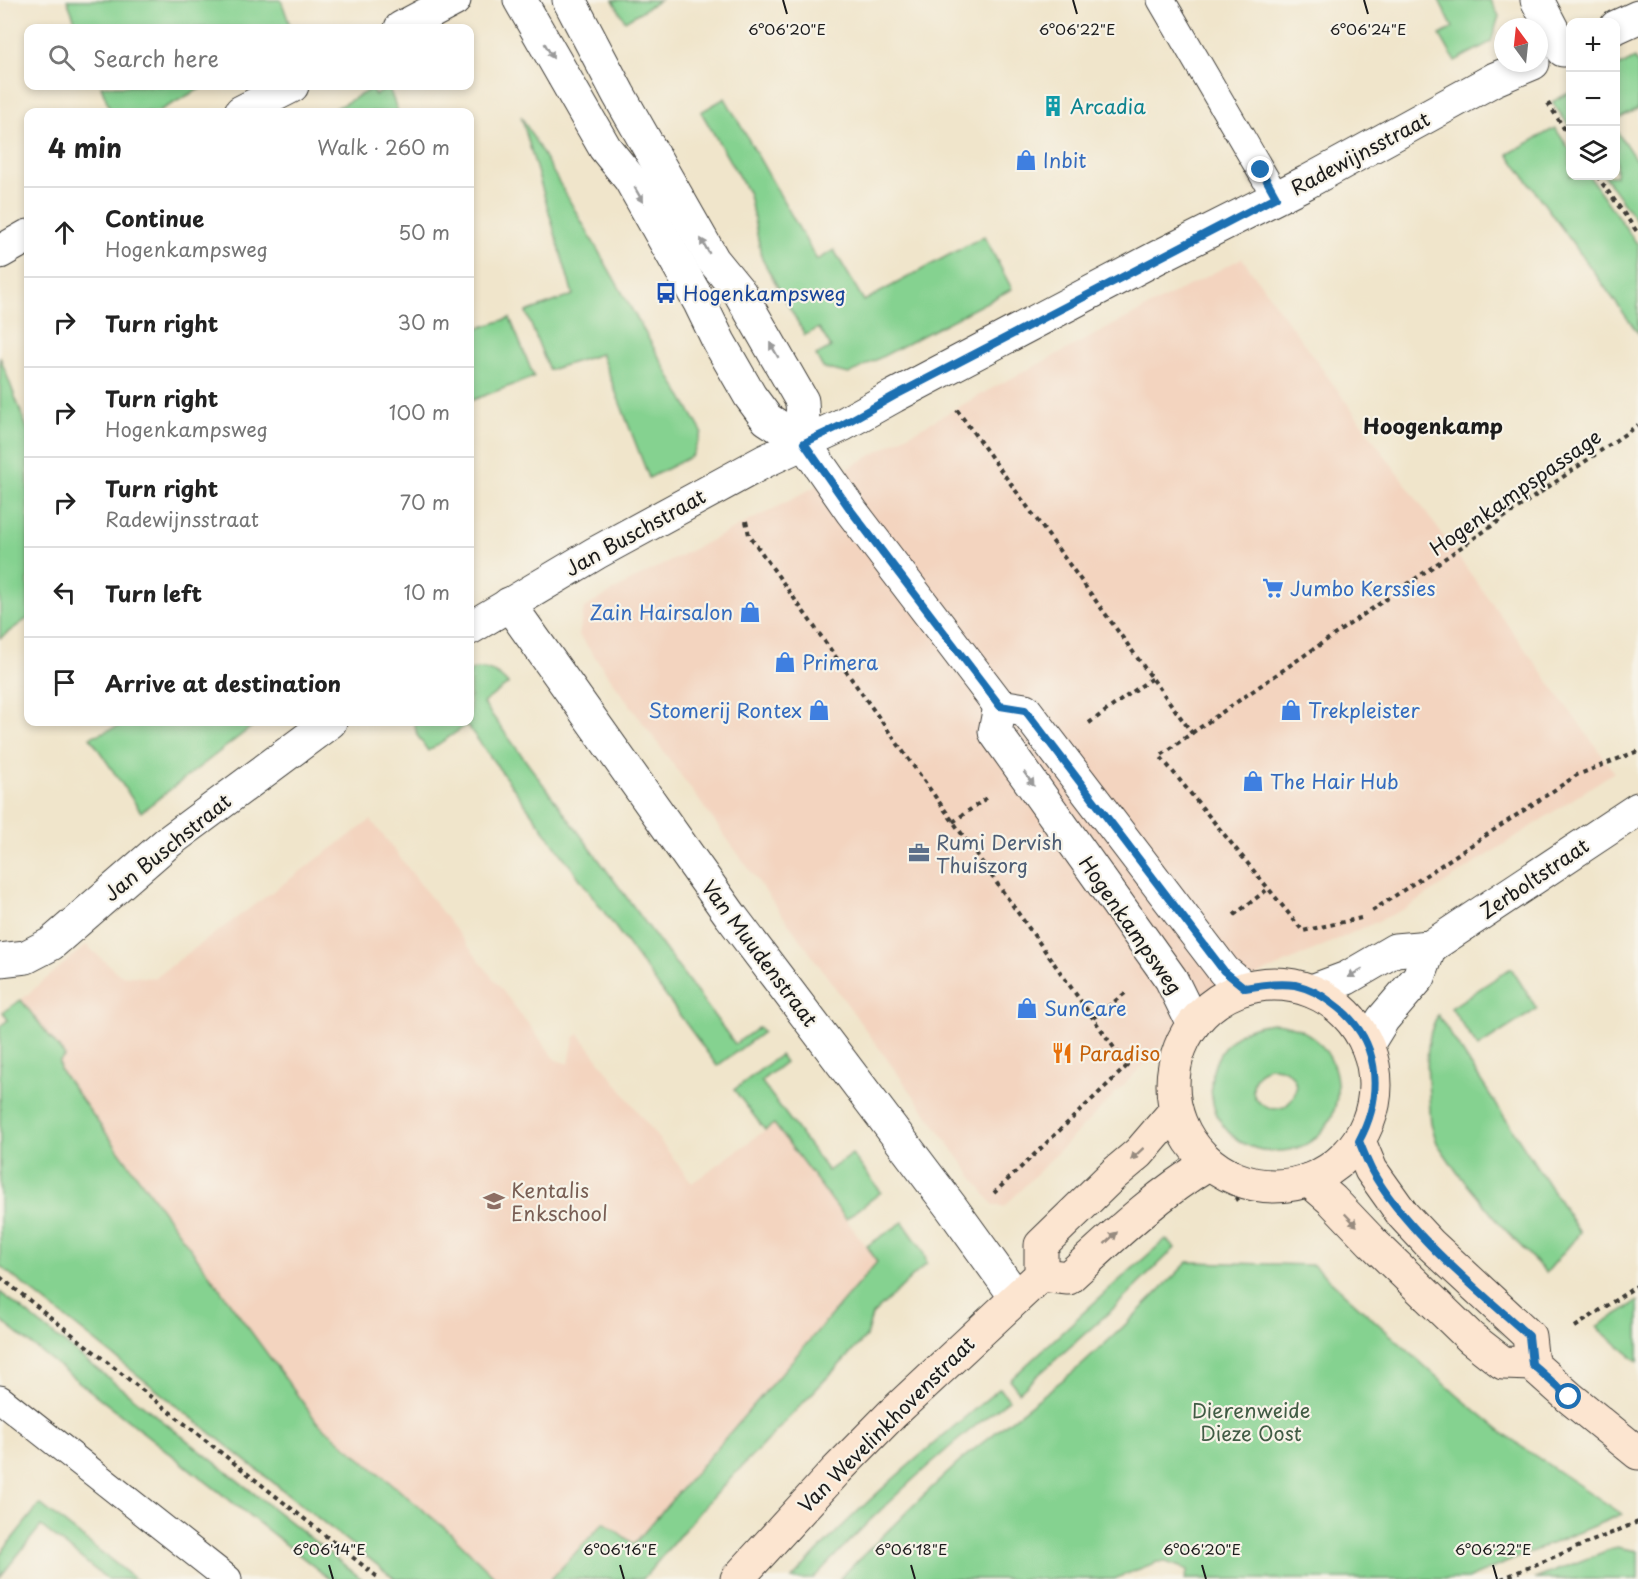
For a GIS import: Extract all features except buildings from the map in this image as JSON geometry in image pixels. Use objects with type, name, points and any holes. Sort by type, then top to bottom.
[{"type":"main road","points":[[1262,984],[1294,985],[1312,992],[1326,998],[1350,1018],[1367,1045],[1373,1060],[1375,1094],[1367,1126],[1359,1141],[1337,1164],[1309,1180],[1267,1193],[1220,1172],[1191,1144],[1179,1122],[1176,1110],[1173,1096],[1174,1066],[1185,1037],[1193,1024],[1216,1002],[1245,988],[1262,984]]},
{"type":"main road","points":[[1176,1110],[1139,1153],[1114,1174],[1041,1245],[1041,1275],[1068,1278],[1143,1208],[1209,1163]]},
{"type":"main road","points":[[1359,1141],[1371,1170],[1403,1215],[1429,1243],[1529,1336],[1532,1364]]},
{"type":"main road","points":[[1309,1180],[1471,1338],[1503,1363],[1532,1364],[1638,1453]]},
{"type":"main road","name":"Van Wevelinkhovenstraat","points":[[737,1579],[892,1414],[1041,1275]]},
{"type":"street","points":[[409,24],[454,0]]},
{"type":"street","points":[[520,0],[605,148],[630,179],[750,396],[767,419],[804,443],[852,512],[1000,706],[1025,710],[1224,971],[1245,988]]},
{"type":"street","points":[[569,0],[619,95],[713,260],[740,293],[802,401],[804,443]]},
{"type":"street","points":[[1537,0],[1557,52]]},
{"type":"street","points":[[1620,25],[1638,17]]},
{"type":"street","name":"Radewijnsstraat","points":[[804,443],[1512,72]]},
{"type":"street","points":[[249,108],[284,90]]},
{"type":"street","points":[[0,252],[24,238]]},
{"type":"street","name":"Jan Buschstraat","points":[[474,626],[596,553],[688,502],[804,443]]},
{"type":"street","name":"Van Muudenstraat","points":[[509,604],[737,925],[963,1223],[1016,1297]]},
{"type":"street","name":"Hogenkampsweg","points":[[1000,706],[995,732],[1171,979],[1193,1024]]},
{"type":"street","name":"Jan Buschstraat","points":[[0,960],[26,957],[51,944],[167,843],[325,726]]},
{"type":"street","name":"Zerboltstraat","points":[[1312,992],[1347,978],[1395,950],[1430,947],[1638,809]]},
{"type":"street","points":[[1367,1045],[1383,1019],[1419,978],[1430,947]]},
{"type":"lane","points":[[1161,0],[1276,197]]},
{"type":"lane","points":[[0,1400],[228,1579]]},
{"type":"path","points":[[1600,180],[1638,233]]},
{"type":"path","points":[[955,407],[1192,733]]},
{"type":"path","name":"Hogenkampspassage","points":[[1268,889],[1160,756],[1638,425]]},
{"type":"path","points":[[745,513],[749,535],[1127,1066],[963,1223]]},
{"type":"path","points":[[1086,725],[1152,678]]},
{"type":"path","points":[[1226,920],[1268,889],[1303,932],[1362,917],[1577,775],[1638,751]]},
{"type":"path","points":[[953,822],[991,794]]},
{"type":"path","points":[[1093,1018],[1128,991]]},
{"type":"path","points":[[1227,1204],[1267,1193]]},
{"type":"path","points":[[0,1277],[380,1579]]},
{"type":"path","points":[[1575,1327],[1638,1285]]},
{"type":"path","points":[[1501,1579],[1638,1522]]},
{"type":"shaded area","points":[[1242,258],[1614,772],[1407,908],[1211,996],[1004,1207],[993,1205],[579,635],[584,608],[636,578],[789,501],[991,389]]},
{"type":"shaded area","name":"Kentalis Enkschool","points":[[371,820],[556,1060],[569,1064],[574,1038],[579,1034],[692,1183],[774,1124],[878,1262],[634,1544],[604,1522],[551,1579],[497,1579],[446,1529],[317,1422],[60,1070],[59,1062],[65,1056],[21,1000],[86,945],[120,975],[154,978]]},
{"type":"green space","points":[[67,0],[281,0],[290,24],[76,24]]},
{"type":"green space","points":[[613,0],[660,0],[625,21]]},
{"type":"green space","points":[[1439,0],[1490,0],[1499,16],[1494,18],[1491,42],[1455,61],[1440,35],[1453,28]]},
{"type":"green space","points":[[1635,58],[1638,64],[1638,109],[1620,118],[1620,72],[1620,66]]},
{"type":"green space","points":[[103,90],[198,90],[164,108],[109,108]]},
{"type":"green space","points":[[369,90],[375,95],[390,90],[396,108],[336,108]]},
{"type":"green space","points":[[1566,94],[1566,121],[1552,102]]},
{"type":"green space","points":[[725,98],[817,260],[834,250],[864,301],[984,236],[1012,289],[849,374],[823,368],[816,355],[831,347],[819,328],[805,335],[762,259],[749,194],[701,112]]},
{"type":"green space","points":[[521,116],[702,432],[692,456],[649,478],[601,354],[549,370],[526,312],[573,295]]},
{"type":"green space","points":[[1555,128],[1566,144],[1566,180],[1592,180],[1638,245],[1638,333],[1508,154]]},
{"type":"green space","points":[[1620,136],[1638,163],[1638,223],[1607,180],[1620,180]]},
{"type":"green space","points":[[474,314],[479,328],[510,318],[534,377],[474,400]]},
{"type":"green space","points":[[0,357],[24,420],[24,621],[0,638]]},
{"type":"green space","points":[[474,670],[494,672],[508,684],[483,703],[735,1044],[759,1027],[763,1032],[717,1066],[468,726],[474,726]]},
{"type":"green space","points":[[119,726],[253,726],[141,812],[90,737]]},
{"type":"green space","points":[[415,726],[466,726],[428,751],[417,735]]},
{"type":"green space","points":[[1511,968],[1537,1009],[1478,1047],[1451,1008]]},
{"type":"green space","points":[[21,1000],[65,1056],[59,1062],[60,1070],[317,1422],[446,1529],[497,1579],[395,1579],[0,1266],[0,1026],[8,1020],[3,1012]]},
{"type":"green space","points":[[1438,1015],[1580,1233],[1546,1273],[1499,1223],[1457,1172],[1437,1143],[1431,1124],[1427,1063],[1429,1038]]},
{"type":"green space","points":[[1276,1023],[1304,1032],[1323,1048],[1334,1068],[1337,1091],[1333,1113],[1321,1133],[1302,1146],[1277,1151],[1249,1146],[1229,1132],[1216,1112],[1211,1089],[1215,1066],[1226,1045],[1247,1030]],"holes":[[[1268,1067],[1277,1067],[1291,1075],[1296,1087],[1291,1101],[1284,1107],[1275,1109],[1260,1103],[1254,1096],[1253,1087],[1257,1076],[1264,1070]]]},
{"type":"green space","points":[[780,1055],[785,1062],[761,1081],[828,1171],[852,1154],[881,1192],[846,1219],[774,1124],[765,1130],[734,1090]]},
{"type":"green space","points":[[903,1222],[922,1249],[927,1263],[872,1315],[866,1337],[706,1504],[643,1579],[551,1579],[604,1522],[634,1544],[877,1262],[867,1246]]},
{"type":"green space","points":[[1166,1239],[1175,1248],[1114,1308],[1019,1392],[1010,1380]]},
{"type":"green space","name":"Dierenweide Dieze Oost","points":[[1188,1262],[1313,1265],[1457,1395],[1510,1439],[1622,1514],[1467,1579],[1185,1579],[1188,1570],[1166,1562],[1157,1562],[1114,1579],[839,1579],[968,1454],[1083,1364]]},
{"type":"green space","points":[[0,1292],[362,1579],[330,1579],[0,1320]]},
{"type":"green space","points":[[1638,1301],[1638,1362],[1596,1327]]},
{"type":"green space","points":[[1000,1388],[1009,1400],[907,1485],[813,1579],[792,1579],[866,1503]]},
{"type":"green space","points":[[40,1504],[135,1579],[107,1579],[41,1526],[0,1577],[0,1554]]},
{"type":"green space","points":[[1616,1547],[1638,1551],[1638,1579],[1535,1579]]},
{"type":"place","name":"Arcadia","points":[[1053,106]]},
{"type":"place","name":"Inbit","points":[[1026,160]]},
{"type":"place","name":"Hogenkampsweg","points":[[666,293]]},
{"type":"place","name":"Jumbo Kerssies","points":[[1273,588]]},
{"type":"place","name":"Zain Hairsalon","points":[[750,612]]},
{"type":"place","name":"Primera","points":[[785,662]]},
{"type":"place","name":"Stomerij Rontex","points":[[819,710]]},
{"type":"place","name":"Trekpleister","points":[[1291,710]]},
{"type":"place","name":"The Hair Hub","points":[[1253,781]]},
{"type":"place","name":"Rumi Dervish Thuiszorg","points":[[919,853]]},
{"type":"place","name":"SunCare","points":[[1027,1008]]},
{"type":"place","name":"Paradiso","points":[[1062,1053]]},
{"type":"place","name":"Kentalis Enkschool","points":[[494,1201]]},
{"type":"district","name":"Hoogenkamp","points":[[1433,425]]},
{"type":"route","points":[[1261,170],[1276,197],[804,443],[852,512],[1000,706],[1025,710],[1224,971],[1245,988],[1262,984],[1303,987],[1326,998],[1350,1018],[1360,1031],[1373,1060],[1375,1094],[1367,1126],[1359,1141],[1371,1170],[1403,1215],[1429,1243],[1529,1336],[1532,1364],[1569,1397]]}]
